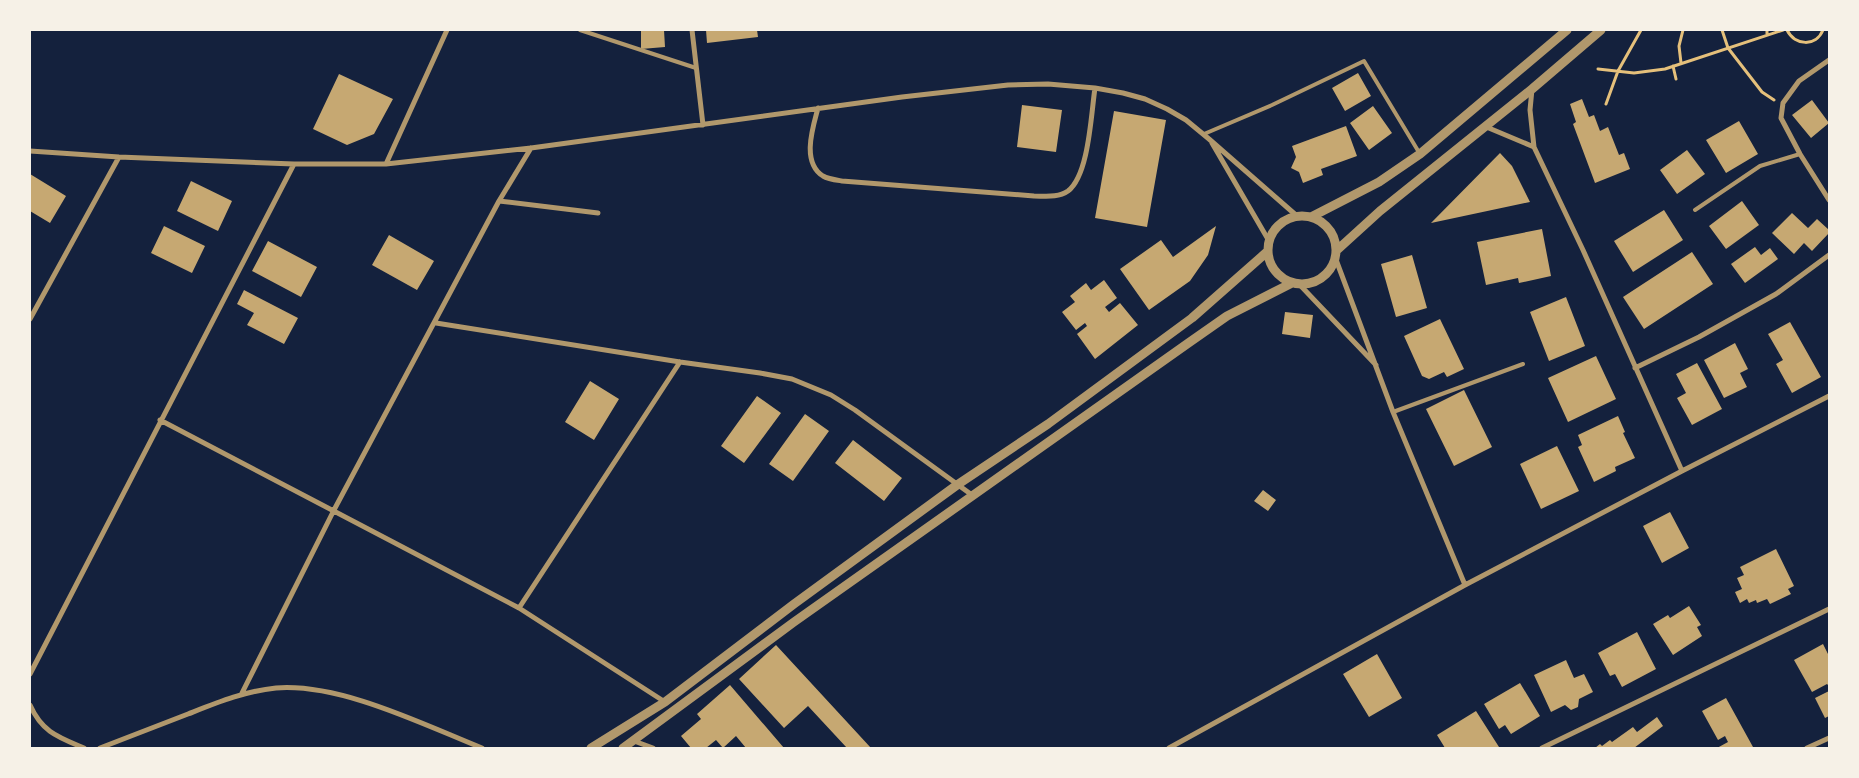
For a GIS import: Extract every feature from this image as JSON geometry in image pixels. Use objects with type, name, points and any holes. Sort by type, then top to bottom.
[{"type":"street","points":[[386,164],[447,30]]},
{"type":"street","points":[[692,30],[703,124]]},
{"type":"street","points":[[1311,217],[1379,182],[1420,154],[1567,30]]},
{"type":"street","points":[[623,748],[794,622],[1227,316],[1296,283],[1318,280],[1326,274],[1336,254],[1380,210],[1532,89],[1602,30]]},
{"type":"street","points":[[1829,60],[1799,81],[1783,103],[1782,118],[1800,154],[1829,200]]},
{"type":"street","points":[[30,151],[119,157],[294,164],[386,164],[531,148],[818,108],[1008,85],[1048,84],[1095,88],[1123,93],[1145,100],[1186,120],[1297,216]]},
{"type":"street","points":[[818,108],[811,134],[811,154],[817,170],[824,177],[842,181],[1034,196],[1057,196],[1067,192],[1076,184],[1084,165],[1095,88]]},
{"type":"street","points":[[1532,89],[1530,110],[1534,147],[1583,250],[1682,471]]},
{"type":"street","points":[[1484,126],[1534,147]]},
{"type":"street","points":[[1209,139],[1269,241]]},
{"type":"street","points":[[241,695],[334,510],[436,323],[499,201],[531,148]]},
{"type":"street","points":[[30,319],[119,157]]},
{"type":"street","points":[[30,674],[294,164]]},
{"type":"street","points":[[499,201],[598,213]]},
{"type":"street","points":[[1378,367],[1296,283],[1283,278],[1275,271],[1270,262],[1269,241],[1273,232],[1280,224],[1297,216],[1311,217],[1326,226],[1335,242],[1336,254],[1378,367],[1393,412],[1465,585]]},
{"type":"street","points":[[591,748],[664,702],[957,485],[1048,424],[1192,318],[1268,251]]},
{"type":"street","points":[[1635,368],[1699,337],[1776,294],[1829,255]]},
{"type":"street","points":[[436,323],[792,379],[813,387],[855,410],[972,495]]},
{"type":"street","points":[[519,608],[680,362]]},
{"type":"street","points":[[1169,748],[1465,585],[1829,396]]},
{"type":"street","points":[[160,420],[519,608],[664,702]]},
{"type":"street","points":[[1542,748],[1829,609]]},
{"type":"street","points":[[100,748],[241,695],[275,688],[302,688],[333,693],[398,715],[482,748]]},
{"type":"street","points":[[30,705],[34,714],[51,733],[84,748]]},
{"type":"street","points":[[1807,748],[1829,738]]},
{"type":"street","points":[[634,741],[653,748]]},
{"type":"lane","points":[[580,30],[696,68]]},
{"type":"lane","points":[[1204,134],[1272,105],[1364,61],[1420,154]]},
{"type":"lane","points":[[1695,210],[1760,166],[1800,154]]},
{"type":"lane","points":[[1393,412],[1523,364]]},
{"type":"path","points":[[1606,104],[1618,71],[1642,30]]},
{"type":"path","points":[[1681,63],[1679,46],[1683,30]]},
{"type":"path","points":[[1722,30],[1728,48],[1762,92],[1772,100],[1783,103]]},
{"type":"path","points":[[1767,30],[1767,35]]},
{"type":"path","points":[[1598,69],[1634,73],[1673,66],[1783,30]]},
{"type":"path","points":[[1787,30],[1794,39],[1806,43],[1818,38],[1824,30]]},
{"type":"path","points":[[1673,66],[1676,79]]},
{"type":"building","points":[[641,30],[664,30],[665,47],[641,49]]},
{"type":"building","points":[[706,30],[757,30],[758,37],[707,43]]},
{"type":"building","points":[[1358,73],[1371,96],[1345,111],[1332,88]]},
{"type":"building","points":[[339,74],[393,99],[374,134],[347,145],[313,129]]},
{"type":"building","points":[[1582,99],[1589,117],[1594,115],[1600,131],[1608,127],[1619,155],[1624,153],[1630,169],[1595,183],[1573,124],[1576,122],[1570,104]]},
{"type":"building","points":[[1812,100],[1829,123],[1811,138],[1792,115]]},
{"type":"building","points":[[1022,105],[1062,110],[1056,152],[1017,147]]},
{"type":"building","points":[[1373,106],[1392,133],[1369,150],[1350,123]]},
{"type":"building","points":[[1114,111],[1166,120],[1147,227],[1095,218]]},
{"type":"building","points":[[1739,121],[1758,154],[1726,173],[1706,140]]},
{"type":"building","points":[[1346,126],[1357,156],[1321,169],[1323,175],[1303,183],[1299,172],[1291,168],[1296,157],[1292,146]]},
{"type":"building","points":[[1687,150],[1705,174],[1677,194],[1660,170]]},
{"type":"building","points":[[1500,153],[1512,166],[1530,202],[1431,223]]},
{"type":"building","points":[[30,174],[66,196],[50,223],[30,211]]},
{"type":"building","points":[[191,181],[232,201],[218,231],[177,211]]},
{"type":"building","points":[[1742,201],[1759,225],[1726,249],[1709,226]]},
{"type":"building","points":[[1664,210],[1683,240],[1633,272],[1614,241]]},
{"type":"building","points":[[1792,213],[1808,228],[1817,219],[1829,230],[1829,233],[1812,251],[1804,243],[1794,254],[1772,233]]},
{"type":"building","points":[[164,226],[205,246],[192,273],[151,253]]},
{"type":"building","points":[[1216,226],[1208,255],[1190,281],[1149,310],[1120,269],[1161,240],[1173,257]]},
{"type":"building","points":[[1542,229],[1551,276],[1519,283],[1518,278],[1486,285],[1477,242]]},
{"type":"building","points":[[389,235],[434,261],[417,290],[372,265]]},
{"type":"building","points":[[268,241],[317,267],[301,297],[252,271]]},
{"type":"building","points":[[1755,247],[1761,255],[1770,248],[1778,259],[1745,283],[1731,264]]},
{"type":"building","points":[[1692,252],[1713,284],[1644,329],[1623,297]]},
{"type":"building","points":[[1412,255],[1427,308],[1396,317],[1381,264]]},
{"type":"building","points":[[1104,280],[1117,298],[1105,307],[1109,312],[1120,303],[1138,325],[1095,359],[1077,334],[1087,326],[1085,323],[1076,330],[1062,312],[1075,302],[1070,296],[1086,283],[1091,290]]},
{"type":"building","points":[[244,290],[298,318],[284,344],[247,325],[254,313],[237,304]]},
{"type":"building","points":[[1566,297],[1585,346],[1549,361],[1530,312]]},
{"type":"building","points":[[1285,312],[1313,315],[1310,338],[1282,334]]},
{"type":"building","points":[[1440,319],[1464,369],[1447,377],[1444,372],[1429,379],[1422,376],[1404,336]]},
{"type":"building","points":[[1790,322],[1821,377],[1792,393],[1776,364],[1783,360],[1768,334]]},
{"type":"building","points":[[1735,343],[1748,369],[1740,373],[1747,387],[1724,398],[1704,360]]},
{"type":"building","points":[[1596,356],[1616,399],[1568,422],[1548,378]]},
{"type":"building","points":[[1697,363],[1722,409],[1692,425],[1677,398],[1686,393],[1676,374]]},
{"type":"building","points":[[590,381],[619,399],[594,440],[565,422]]},
{"type":"building","points":[[1464,390],[1492,447],[1454,466],[1426,409]]},
{"type":"building","points":[[757,396],[781,413],[744,463],[721,446]]},
{"type":"building","points":[[805,414],[829,431],[793,481],[769,464]]},
{"type":"building","points":[[1618,416],[1625,432],[1623,433],[1635,458],[1615,467],[1616,471],[1594,482],[1578,447],[1582,445],[1578,435]]},
{"type":"building","points":[[853,440],[902,478],[884,501],[835,463]]},
{"type":"building","points":[[1557,446],[1579,491],[1541,509],[1520,464]]},
{"type":"building","points":[[1263,490],[1276,500],[1268,511],[1254,501]]},
{"type":"building","points":[[1670,512],[1689,548],[1662,563],[1643,526]]},
{"type":"building","points":[[1776,549],[1794,586],[1788,589],[1791,594],[1770,604],[1767,599],[1757,603],[1756,600],[1749,603],[1747,599],[1740,603],[1735,592],[1742,589],[1737,578],[1744,575],[1740,567]]},
{"type":"building","points":[[1689,606],[1701,625],[1697,627],[1702,636],[1673,655],[1653,624],[1668,615],[1670,618]]},
{"type":"building","points":[[1637,632],[1656,669],[1622,687],[1615,674],[1610,676],[1598,653]]},
{"type":"building","points":[[1823,644],[1829,656],[1829,686],[1827,684],[1812,692],[1794,660]]},
{"type":"building","points":[[776,645],[871,748],[847,748],[808,706],[784,728],[739,679]]},
{"type":"building","points":[[1377,654],[1402,698],[1369,717],[1343,674]]},
{"type":"building","points":[[1566,660],[1574,678],[1584,674],[1593,692],[1579,699],[1578,707],[1571,710],[1565,705],[1551,712],[1534,675]]},
{"type":"building","points":[[1520,683],[1540,716],[1511,734],[1505,725],[1499,729],[1484,704]]},
{"type":"building","points":[[730,685],[784,748],[746,748],[736,736],[723,748],[716,740],[706,748],[691,748],[681,736],[701,719],[697,714]]},
{"type":"building","points":[[1829,691],[1829,716],[1825,718],[1815,698]]},
{"type":"building","points":[[1726,698],[1753,747],[1717,748],[1728,742],[1725,736],[1718,740],[1702,711]]},
{"type":"building","points":[[1476,711],[1499,747],[1445,748],[1437,735]]},
{"type":"building","points":[[1657,717],[1663,726],[1634,748],[1595,748],[1600,744],[1602,746],[1610,740],[1612,742],[1633,727],[1637,732]]}]
